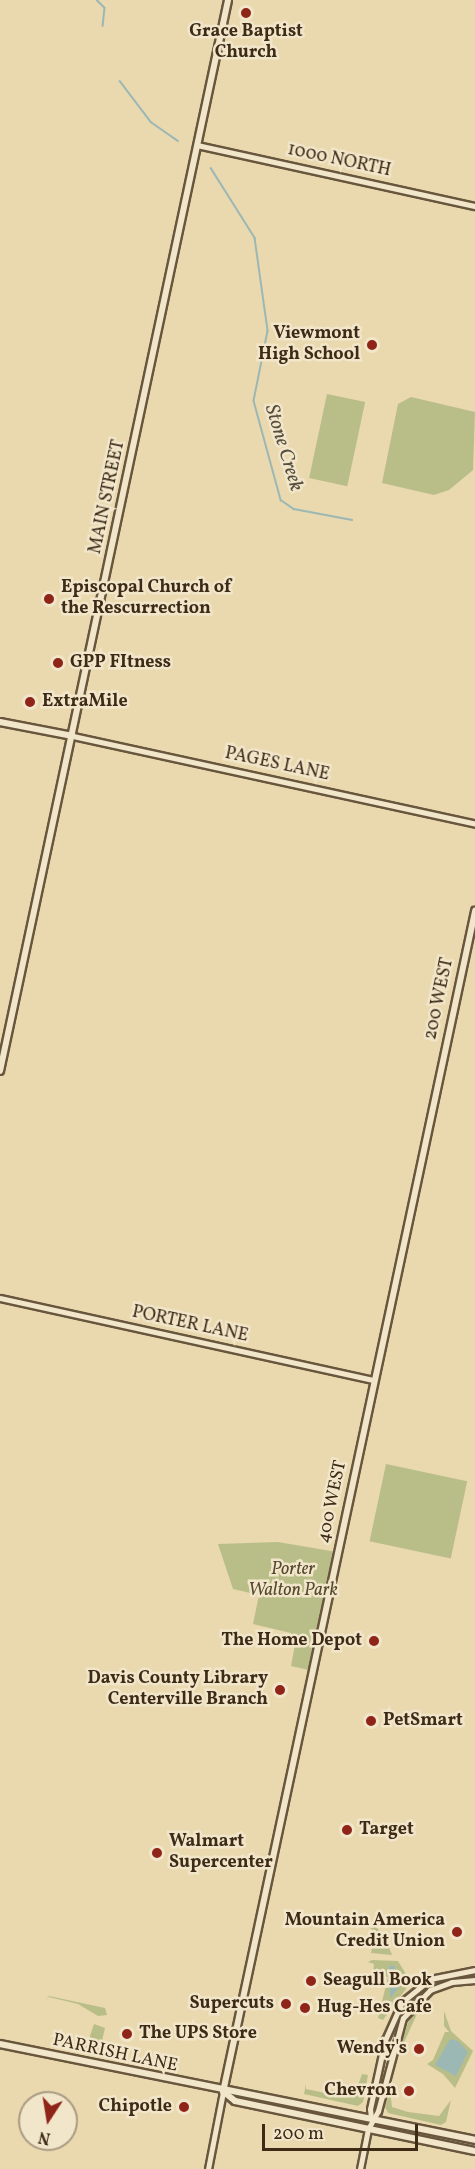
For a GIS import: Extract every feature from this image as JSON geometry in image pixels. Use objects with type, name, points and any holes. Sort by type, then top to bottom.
[{"type":"main road","name":"MAIN STREET","points":[[0,1071],[228,0]]},
{"type":"main road","points":[[0,722],[73,736]]},
{"type":"main road","name":"200 WEST","points":[[435,1094],[475,911]]},
{"type":"main road","name":"400 WEST","points":[[223,2092],[435,1094]]},
{"type":"main road","name":"PARRISH LANE","points":[[0,2044],[223,2092],[239,2091],[475,2140]]},
{"type":"main road","name":"PARRISH LANE","points":[[223,2092],[235,2101],[475,2151]]},
{"type":"street","name":"1000 NORTH","points":[[197,145],[475,206]]},
{"type":"street","name":"PAGES LANE","points":[[73,736],[475,824]]},
{"type":"street","name":"PORTER LANE","points":[[0,1298],[374,1380]]},
{"type":"street","points":[[360,2169],[385,2040],[402,2002],[430,1979],[475,1970]]},
{"type":"street","points":[[371,2118],[378,2111],[395,2037],[406,2012],[436,1988],[475,1980]]},
{"type":"street","points":[[208,2169],[223,2092]]},
{"type":"green space","points":[[327,394],[365,402],[347,486],[309,478]]},
{"type":"green space","points":[[411,397],[475,412],[473,470],[449,490],[434,495],[382,483],[398,404]]},
{"type":"green space","points":[[386,1464],[467,1481],[451,1559],[370,1541]]},
{"type":"green space","name":"Porter Walton Park","points":[[278,1542],[337,1552],[313,1671],[291,1666],[296,1639],[291,1633],[253,1624],[259,1595],[233,1589],[218,1544]]},
{"type":"green space","points":[[346,1916],[366,1921],[375,1926],[384,1935],[392,1955],[371,1953],[375,1931],[368,1927],[368,1923],[347,1918],[341,1921]]},
{"type":"green space","points":[[372,1960],[398,1961],[411,1982],[383,2020],[378,2018],[388,1977],[373,1973],[374,1964],[368,1962]]},
{"type":"green space","points":[[49,1996],[105,2008],[107,2015],[98,2016],[78,2004],[49,1997],[46,2000]]},
{"type":"green space","points":[[425,2002],[427,2007],[417,2014],[401,2049],[406,2051],[398,2052],[409,2020]]},
{"type":"green space","points":[[444,2011],[451,2031],[473,2051],[455,2088],[443,2074],[427,2064],[433,2060],[445,2032],[449,2032],[444,2026]]},
{"type":"green space","points":[[94,2024],[105,2028],[99,2053],[57,2044],[58,2037],[67,2043],[87,2045]]},
{"type":"green space","points":[[362,2074],[368,2075],[363,2102],[358,2106],[304,2094],[306,2084],[306,2089],[330,2094],[332,2090],[341,2092],[342,2088],[356,2091]]},
{"type":"green space","points":[[390,2090],[392,2107],[408,2112],[439,2116],[451,2100],[446,2122],[441,2125],[388,2113],[385,2107]]},
{"type":"water","points":[[393,1965],[403,1982],[390,1998],[389,1966]]},
{"type":"water","points":[[450,2039],[458,2041],[468,2052],[456,2076],[435,2065]]},
{"type":"waterway","name":"Stone Creek","points":[[97,0],[105,8],[103,26]]},
{"type":"waterway","name":"Stone Creek","points":[[120,81],[151,122],[178,141]]},
{"type":"waterway","name":"Stone Creek","points":[[211,168],[255,238],[268,331],[254,401],[281,500],[294,509],[352,520]]},
{"type":"place","name":"Grace Baptist Church","points":[[246,13]]},
{"type":"place","name":"Viewmont High School","points":[[372,345]]},
{"type":"place","name":"Episcopal Church of the Rescurrection","points":[[49,599]]},
{"type":"place","name":"GPP FItness","points":[[58,663]]},
{"type":"place","name":"ExtraMile","points":[[30,702]]},
{"type":"place","name":"The Home Depot","points":[[374,1641]]},
{"type":"place","name":"Davis County Library Centerville Branch","points":[[280,1690]]},
{"type":"place","name":"PetSmart","points":[[371,1721]]},
{"type":"place","name":"Target","points":[[347,1830]]},
{"type":"place","name":"Walmart Supercenter","points":[[157,1853]]},
{"type":"place","name":"Mountain America Credit Union","points":[[457,1932]]},
{"type":"place","name":"Seagull Book","points":[[311,1981]]},
{"type":"place","name":"Supercuts","points":[[286,2004]]},
{"type":"place","name":"Hug-Hes Cafe","points":[[305,2008]]},
{"type":"place","name":"The UPS Store","points":[[127,2034]]},
{"type":"place","name":"Wendy's","points":[[419,2049]]},
{"type":"place","name":"Chevron","points":[[409,2091]]},
{"type":"place","name":"Chipotle","points":[[184,2107]]}]
